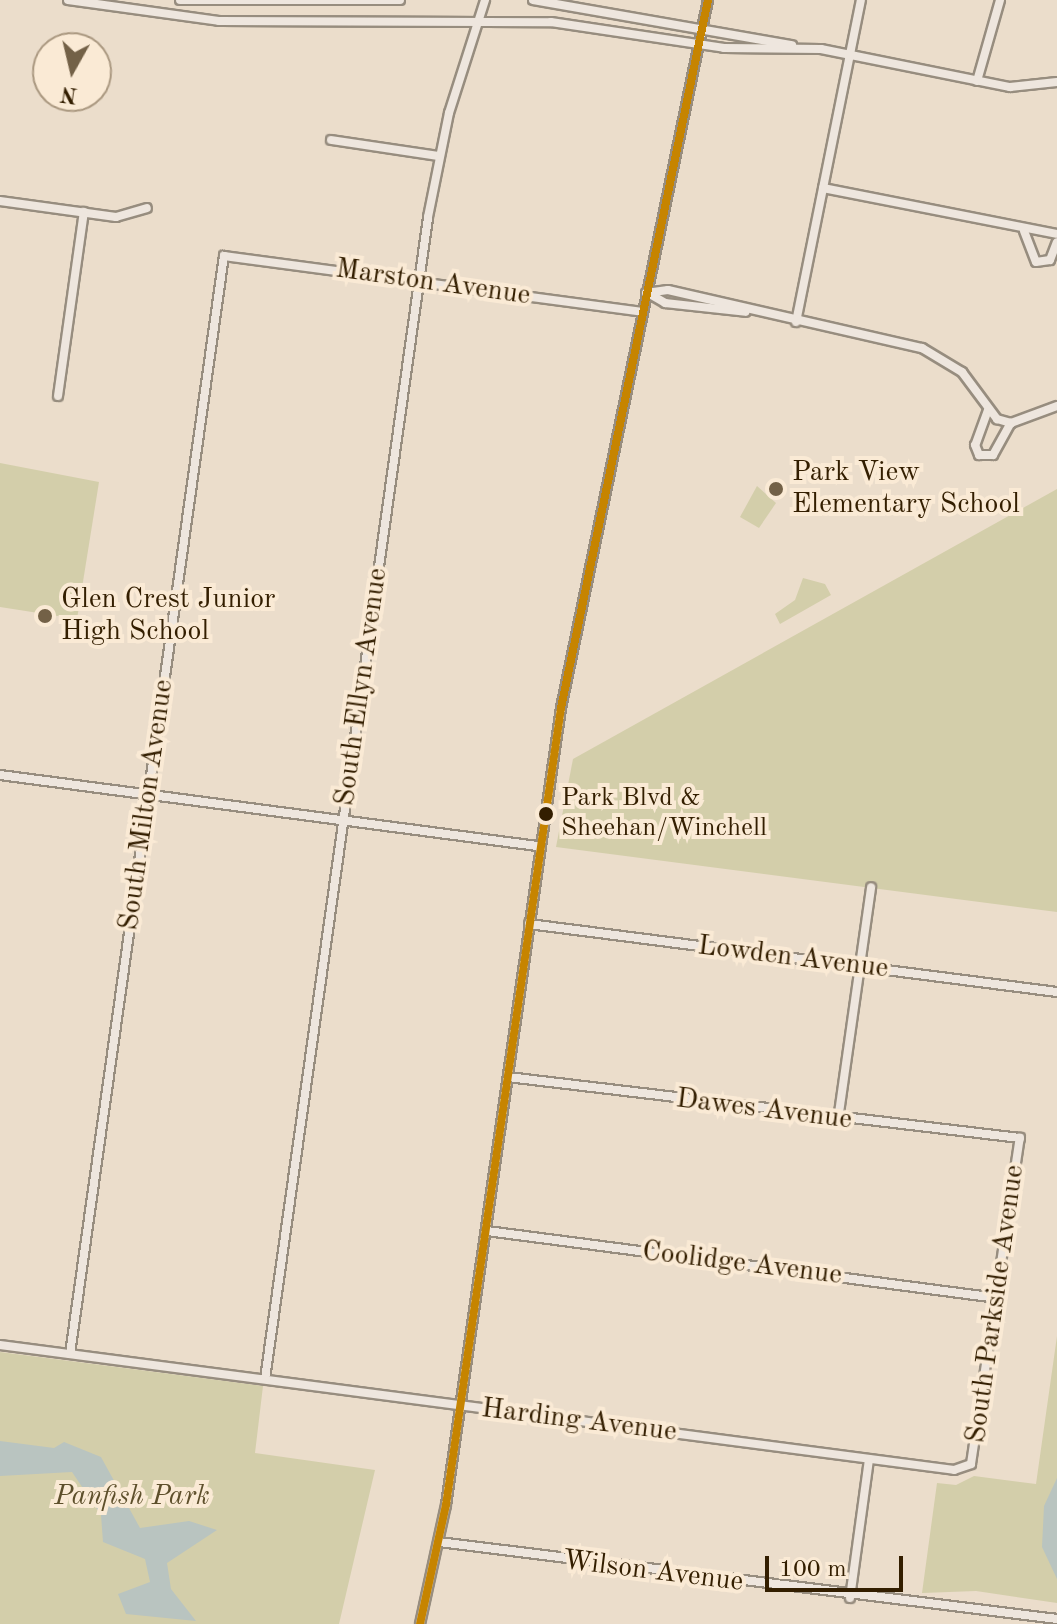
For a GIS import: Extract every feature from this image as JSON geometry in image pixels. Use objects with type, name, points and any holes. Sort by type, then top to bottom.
[{"type":"street","points":[[68,0],[277,22],[480,17],[699,43],[796,46]]},
{"type":"street","points":[[180,0],[400,0]]},
{"type":"street","name":"South Ellyn Avenue","points":[[265,1379],[438,156],[485,0]]},
{"type":"street","points":[[533,0],[703,26],[977,81],[1057,82]]},
{"type":"street","points":[[420,1624],[439,1542],[487,1231],[537,846],[642,312],[708,0]]},
{"type":"street","points":[[796,322],[861,0]]},
{"type":"street","points":[[977,81],[1000,0]]},
{"type":"street","points":[[277,22],[280,2]]},
{"type":"street","points":[[331,140],[438,156]]},
{"type":"street","points":[[823,188],[1024,231],[1057,234]]},
{"type":"street","points":[[0,201],[116,217],[147,208]]},
{"type":"street","points":[[58,396],[84,212]]},
{"type":"street","points":[[1024,231],[1036,262],[1050,260],[1057,242]]},
{"type":"street","name":"Marston Avenue","points":[[224,256],[642,312]]},
{"type":"street","name":"South Milton Avenue","points":[[70,1354],[224,256]]},
{"type":"street","points":[[646,293],[668,290],[747,312],[922,348],[962,372],[988,409],[1011,423]]},
{"type":"street","points":[[646,293],[665,303],[747,312]]},
{"type":"street","points":[[988,409],[975,445],[979,455],[993,455],[1011,423],[1057,406]]},
{"type":"street","points":[[0,775],[537,846]]},
{"type":"street","points":[[838,1120],[871,887]]},
{"type":"street","name":"Lowden Avenue","points":[[529,924],[1057,992]]},
{"type":"street","name":"Dawes Avenue","points":[[508,1077],[838,1120],[1020,1138]]},
{"type":"street","name":"South Parkside Avenue","points":[[968,1468],[1020,1138]]},
{"type":"street","name":"Coolidge Avenue","points":[[487,1231],[997,1298]]},
{"type":"street","name":"Harding Avenue","points":[[0,1345],[869,1459],[968,1468]]},
{"type":"street","points":[[850,1598],[869,1459]]},
{"type":"street","name":"Wilson Avenue","points":[[439,1542],[850,1598],[1057,1619]]},
{"type":"green space","points":[[0,463],[99,482],[77,619],[0,607]]},
{"type":"green space","points":[[757,486],[776,503],[759,528],[740,517]]},
{"type":"green space","points":[[1057,489],[1057,912],[556,847],[573,759]]},
{"type":"green space","points":[[803,578],[825,584],[831,595],[780,624],[775,614],[795,600]]},
{"type":"green space","points":[[1057,1336],[1057,1603],[976,1591],[922,1593],[937,1483],[956,1485],[974,1476],[1036,1484]]},
{"type":"green space","name":"Panfish Park","points":[[0,1352],[263,1386],[255,1453],[375,1470],[339,1624],[0,1624]]},
{"type":"shaded area","points":[[0,1441],[54,1448],[64,1442],[101,1457],[140,1528],[189,1521],[217,1530],[167,1563],[171,1589],[196,1621],[126,1614],[118,1594],[150,1582],[145,1559],[103,1542],[101,1515],[72,1472],[0,1476]]},
{"type":"shaded area","points":[[1057,1478],[1057,1579],[1042,1547],[1044,1506]]},
{"type":"transit line","points":[[420,1624],[446,1505],[561,708],[708,0]]},
{"type":"place","name":"Park View Elementary School","points":[[776,489]]},
{"type":"place","name":"Glen Crest Junior High School","points":[[45,616]]},
{"type":"place","name":"Park Blvd & Sheehan/Winchell","points":[[546,814]]}]
